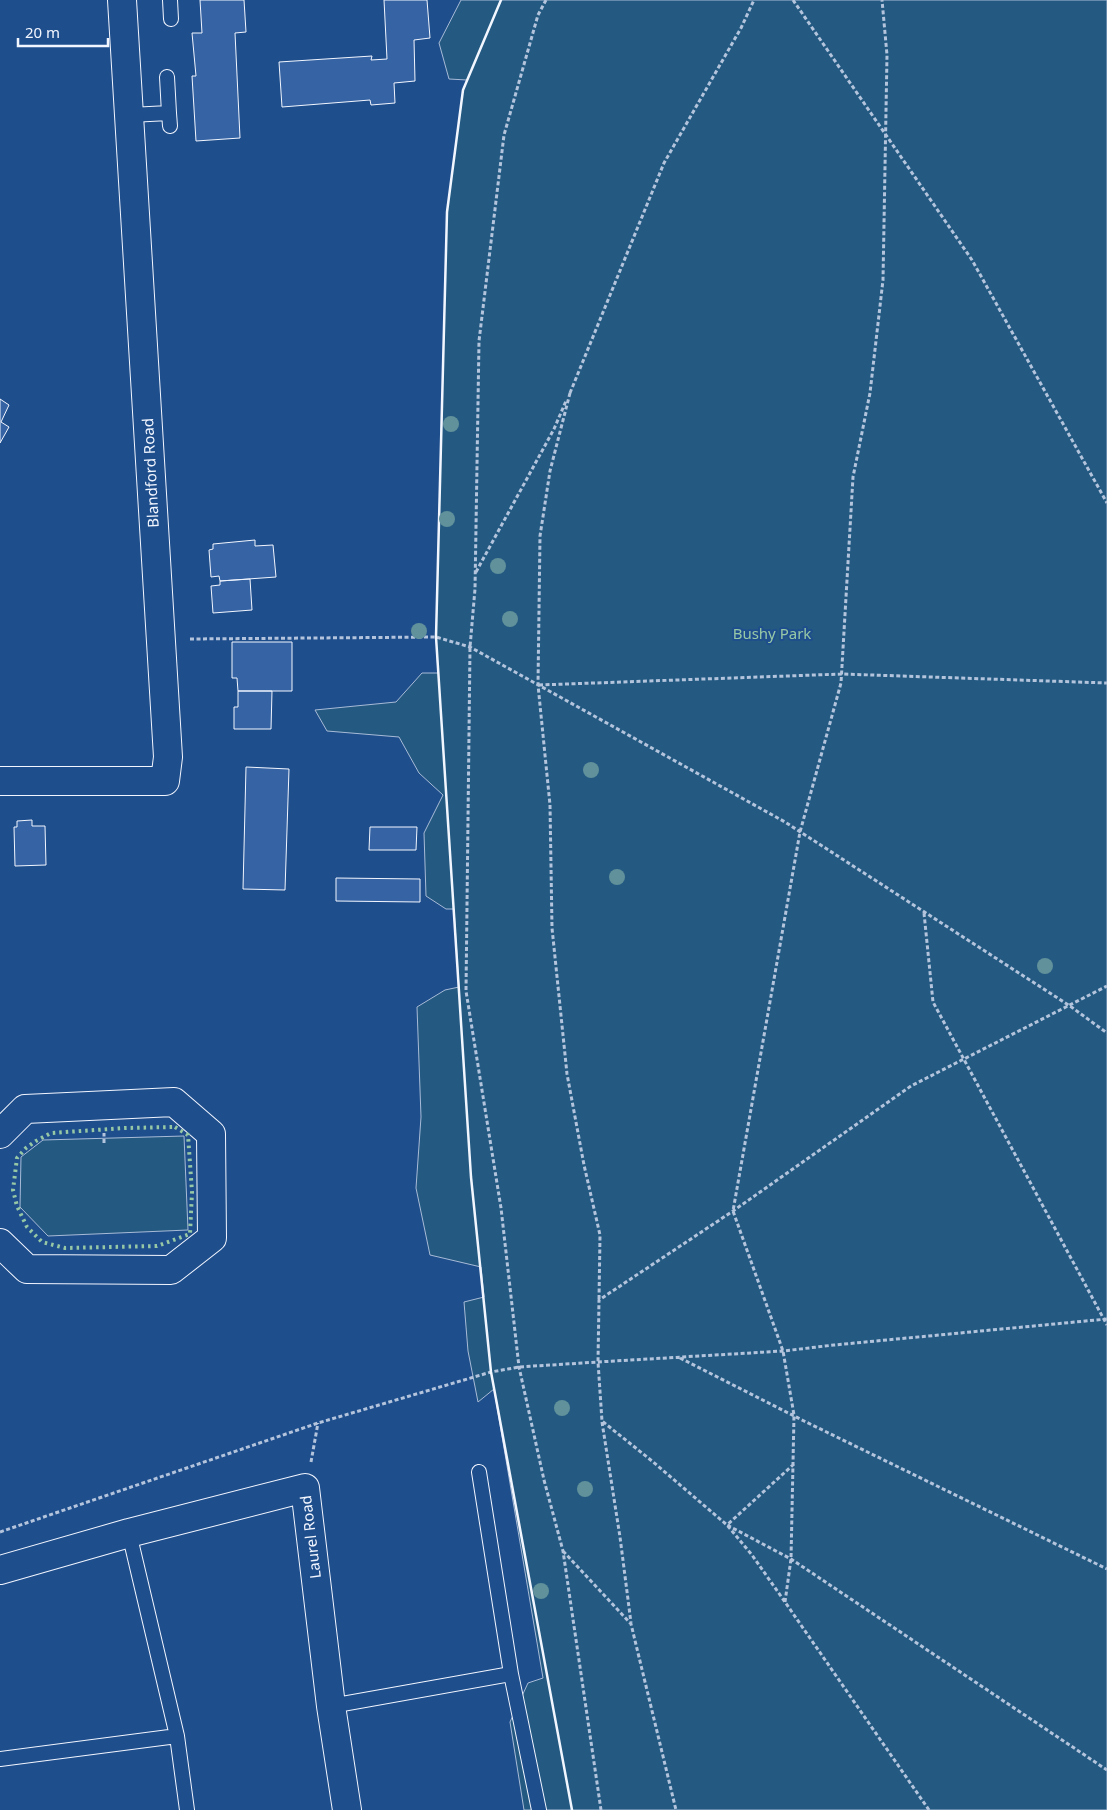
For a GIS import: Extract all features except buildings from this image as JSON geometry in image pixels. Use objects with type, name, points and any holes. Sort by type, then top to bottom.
[{"type":"street","name":"Blandford Road","points":[[0,781],[165,781],[168,757],[122,0]]},
{"type":"street","points":[[0,1134],[25,1109],[174,1102],[211,1134],[212,1238],[171,1270],[27,1269],[0,1243]]},
{"type":"street","name":"Laurel Road","points":[[0,1570],[129,1533],[305,1488],[331,1706],[347,1810]]},
{"type":"lane","points":[[170,0],[171,19]]},
{"type":"lane","points":[[130,115],[170,119],[167,77]]},
{"type":"lane","points":[[479,1472],[511,1674],[539,1810]]},
{"type":"lane","points":[[129,1533],[177,1736],[187,1810]]},
{"type":"lane","points":[[331,1706],[511,1674]]},
{"type":"lane","points":[[0,1758],[177,1736]]},
{"type":"path","points":[[546,0],[538,15],[504,135],[479,341],[475,572],[470,647],[466,991],[501,1208],[519,1368],[544,1480],[563,1551],[601,1810]]},
{"type":"path","points":[[475,572],[554,428],[664,164],[741,28],[754,0]]},
{"type":"path","points":[[792,0],[972,260],[1107,503]]},
{"type":"path","points":[[785,1602],[791,1560],[794,1415],[783,1351],[734,1211],[800,832],[841,684],[853,477],[870,393],[883,280],[887,55],[882,0]]},
{"type":"path","points":[[570,393],[550,471],[540,536],[538,685],[550,805],[552,928],[567,1074],[584,1165],[600,1235],[598,1362],[602,1421],[631,1624],[676,1810]]},
{"type":"path","points":[[161,639],[436,637],[470,647],[785,822],[1070,1006],[1107,1033]]},
{"type":"path","points":[[538,685],[842,674],[1107,684]]},
{"type":"path","points":[[924,912],[932,1002],[1107,1325]]},
{"type":"path","points":[[599,1300],[734,1211],[911,1086],[1107,986]]},
{"type":"path","points":[[0,1532],[318,1423],[491,1372],[598,1362],[783,1351],[1105,1320]]},
{"type":"path","points":[[679,1357],[1107,1569]]},
{"type":"path","points":[[602,1421],[727,1525],[752,1555],[929,1810]]},
{"type":"path","points":[[305,1488],[318,1423]]},
{"type":"path","points":[[727,1525],[794,1464]]},
{"type":"path","points":[[727,1525],[791,1560],[1107,1770]]},
{"type":"path","points":[[563,1551],[631,1624]]},
{"type":"green space","name":"Bushy Park","points":[[461,0],[1107,0],[1107,1810],[524,1810],[510,1722],[528,1683],[543,1678],[494,1389],[478,1402],[468,1351],[464,1302],[484,1297],[481,1267],[430,1255],[416,1188],[421,1117],[417,1007],[445,990],[459,987],[454,909],[446,909],[426,896],[424,833],[443,795],[419,773],[399,737],[327,731],[315,710],[396,702],[422,673],[438,673],[436,637],[447,212],[463,90],[467,80],[449,79],[439,43]]},
{"type":"green space","points":[[184,1136],[188,1230],[48,1236],[20,1207],[21,1157],[43,1140]]},
{"type":"hedge","points":[[175,1127],[188,1135],[192,1192],[190,1234],[157,1246],[65,1248],[42,1242],[27,1227],[17,1206],[13,1190],[17,1158],[36,1141],[51,1133],[175,1127]]},
{"type":"wall","points":[[501,0],[463,90],[447,212],[436,637],[471,1177],[491,1372],[572,1810]]}]
